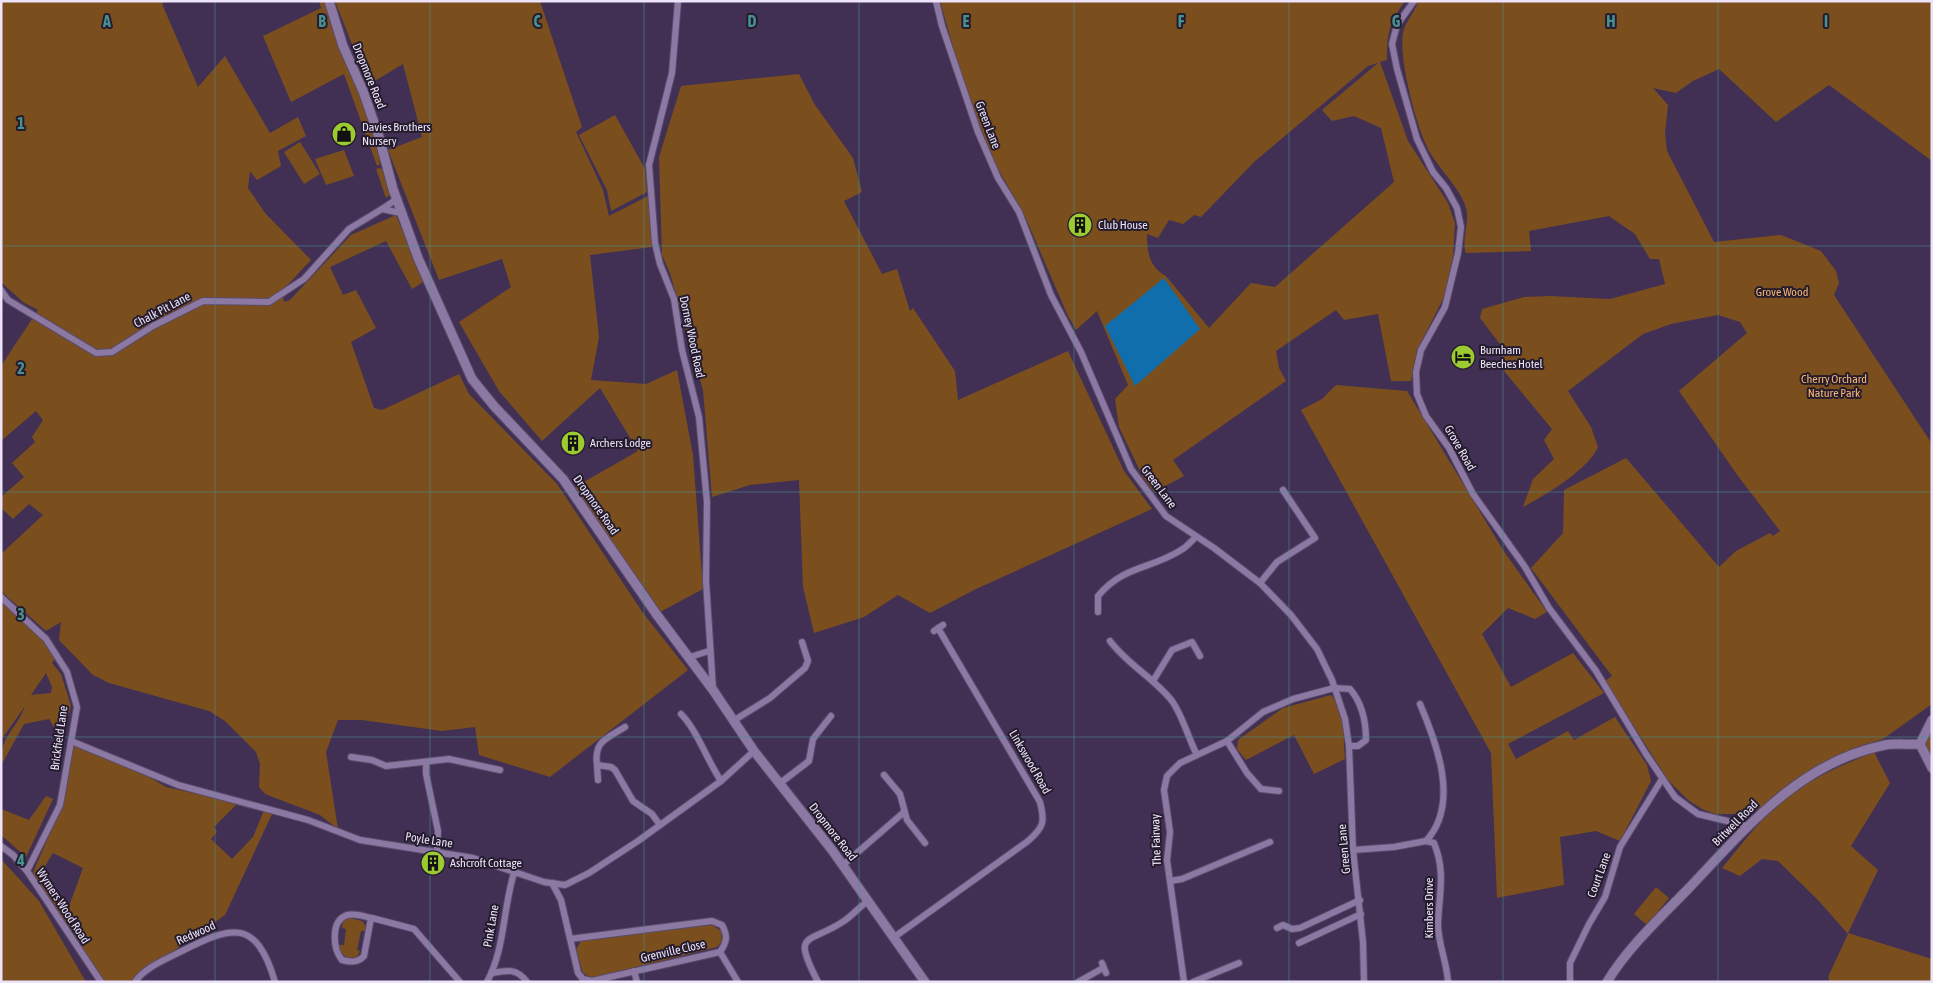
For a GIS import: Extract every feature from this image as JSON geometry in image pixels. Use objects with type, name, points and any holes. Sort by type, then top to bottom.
[{"type":"street","name":"Dropmore Road","points":[[329,1],[343,46],[363,91],[379,137],[397,199],[418,258],[472,379],[494,406],[563,479],[657,616],[690,657],[754,752],[843,865],[925,982]]},
{"type":"street","name":"Dorney Wood Road","points":[[678,1],[672,73],[649,164],[656,243],[660,264],[674,299],[682,350],[699,417],[707,502],[706,581],[713,690]]},
{"type":"street","name":"Green Lane","points":[[936,1],[978,132],[998,178],[1019,212],[1051,295],[1081,352],[1131,468],[1166,516],[1260,583],[1292,615],[1316,649],[1334,688],[1345,719],[1349,746],[1353,850],[1360,900],[1365,968],[1364,982]]},
{"type":"street","name":"Grove Road","points":[[1414,1],[1397,25],[1392,44],[1397,69],[1416,139],[1433,172],[1457,208],[1461,226],[1458,253],[1448,299],[1421,350],[1416,372],[1417,394],[1426,416],[1449,448],[1473,494],[1525,567],[1549,608],[1596,671],[1675,797],[1698,814],[1748,826]]},
{"type":"street","name":"Chalk Pit Lane","points":[[1,290],[8,300],[96,353],[112,352],[153,326],[203,301],[268,302],[304,280],[349,229],[397,199]]},
{"type":"street","points":[[382,209],[402,213]]},
{"type":"street","points":[[1260,583],[1277,562],[1315,538],[1283,490]]},
{"type":"street","points":[[1098,612],[1098,596],[1108,584],[1125,574],[1181,550],[1196,537]]},
{"type":"street","name":"Brickfield Lane","points":[[1,597],[46,639],[67,672],[77,707],[60,805],[27,872]]},
{"type":"street","name":"Linkswood Road","points":[[893,938],[1028,841],[1040,830],[1044,817],[1040,802],[938,628]]},
{"type":"street","points":[[1110,641],[1122,656],[1153,681],[1172,702],[1197,755]]},
{"type":"street","points":[[733,721],[770,698],[805,668],[808,661],[802,642]]},
{"type":"street","points":[[1153,681],[1172,650],[1192,642],[1200,656]]},
{"type":"street","points":[[690,657],[709,651]]},
{"type":"street","points":[[1334,688],[1350,689],[1357,696],[1362,710],[1366,740],[1358,746],[1349,746]]},
{"type":"street","name":"The Fairway","points":[[1184,982],[1167,860],[1170,832],[1164,790],[1167,776],[1180,764],[1227,741],[1264,712],[1293,699],[1334,688]]},
{"type":"street","points":[[1353,850],[1394,847],[1426,841],[1436,830],[1441,820],[1443,780],[1433,734],[1420,704]]},
{"type":"street","points":[[681,714],[687,720],[708,763],[721,781]]},
{"type":"street","points":[[779,784],[809,761],[813,739],[831,716]]},
{"type":"street","points":[[1932,720],[1920,744],[1932,768]]},
{"type":"street","points":[[598,780],[595,752],[598,745],[625,727]]},
{"type":"street","name":"Poyle Lane","points":[[71,741],[178,785],[308,820],[336,833],[360,840],[473,858],[514,872],[565,885]]},
{"type":"street","points":[[1227,741],[1247,773],[1261,789],[1279,791]]},
{"type":"street","name":"Britwell Road","points":[[1607,982],[1630,950],[1748,826],[1798,783],[1840,760],[1887,745],[1920,744]]},
{"type":"street","points":[[565,885],[589,873],[660,825],[721,781],[754,752]]},
{"type":"street","points":[[351,757],[372,760],[386,766],[449,759],[500,770]]},
{"type":"street","points":[[426,763],[426,774],[438,831],[437,851]]},
{"type":"street","points":[[597,765],[611,767],[615,770],[633,801],[652,814],[660,825]]},
{"type":"street","points":[[884,775],[900,794],[903,813],[925,843]]},
{"type":"street","name":"Court Lane","points":[[1570,982],[1570,963],[1605,897],[1620,847],[1662,779]]},
{"type":"street","points":[[843,865],[903,813]]},
{"type":"street","name":"Kimbers Drive","points":[[1426,841],[1434,843],[1439,855],[1442,897],[1438,924],[1448,982]]},
{"type":"street","name":"The Fairway","points":[[1170,881],[1182,879],[1270,842]]},
{"type":"street","name":"Wymers Wood Road","points":[[1,846],[13,855],[27,872],[101,982]]},
{"type":"street","name":"Pink Lane","points":[[488,982],[497,959],[514,872]]},
{"type":"street","name":"Grenville Close","points":[[552,883],[561,900],[570,939],[578,973],[582,979],[592,981],[720,952],[726,943],[727,933],[722,925],[712,921],[570,939]]},
{"type":"street","name":"Grenville Close","points":[[561,900],[565,885]]},
{"type":"street","points":[[1277,928],[1283,925],[1300,928],[1360,900]]},
{"type":"street","points":[[818,982],[805,957],[805,945],[810,938],[845,921],[858,907],[868,901]]},
{"type":"street","points":[[371,918],[364,956],[360,960],[351,962],[342,960],[335,948],[337,925],[342,917],[350,914],[371,918],[414,929],[460,982]]},
{"type":"street","points":[[1299,943],[1361,914]]},
{"type":"street","name":"Redwood","points":[[135,982],[164,960],[216,934],[229,931],[245,934],[259,944],[269,961],[275,982]]},
{"type":"street","points":[[720,952],[738,982]]},
{"type":"street","points":[[1193,982],[1239,963]]},
{"type":"street","points":[[1078,982],[1104,968]]},
{"type":"street","points":[[492,973],[510,970],[517,971],[527,982]]},
{"type":"street","points":[[634,971],[636,982]]},
{"type":"green space","points":[[1,1],[166,1],[162,4],[198,87],[225,56],[270,133],[298,117],[306,136],[278,151],[281,166],[257,180],[250,171],[248,188],[265,213],[311,260],[282,291],[284,302],[290,300],[351,235],[396,215],[423,282],[412,289],[386,241],[330,267],[343,295],[356,290],[376,328],[351,342],[374,408],[382,410],[459,374],[469,394],[557,484],[643,613],[688,670],[550,777],[479,755],[475,727],[442,731],[362,720],[338,720],[326,752],[338,829],[320,815],[265,794],[259,787],[260,764],[256,752],[225,721],[209,711],[109,683],[93,675],[59,640],[61,622],[46,631],[1,591],[1,554],[43,515],[29,504],[13,519],[1,508],[1,497],[24,477],[12,463],[35,442],[32,437],[43,420],[36,411],[1,441],[1,366],[38,310],[23,302],[1,282]]},
{"type":"green space","points":[[319,1],[326,1],[376,137],[380,164],[377,166],[344,74],[291,102],[263,36],[321,8]]},
{"type":"green space","points":[[335,1],[540,1],[582,127],[576,132],[603,190],[609,216],[648,196],[652,247],[590,255],[599,337],[591,380],[646,384],[677,370],[693,455],[703,589],[660,612],[575,487],[638,451],[600,388],[542,441],[499,391],[459,322],[511,287],[502,259],[439,280],[388,150],[422,137],[403,64],[368,85]]},
{"type":"green space","points":[[940,1],[1405,1],[1392,22],[1387,60],[1380,62],[1408,141],[1448,203],[1455,223],[1453,256],[1444,297],[1417,350],[1411,381],[1391,381],[1378,314],[1344,320],[1336,310],[1276,351],[1279,368],[1286,381],[1173,460],[1184,476],[1154,492],[1143,477],[1119,427],[1115,399],[1128,385],[1097,311],[1076,330],[1068,316],[1024,214],[994,162],[963,82]],"holes":[[[1378,63],[1322,110],[1332,121],[1354,116],[1381,128],[1394,182],[1275,287],[1251,283],[1209,328],[1166,276],[1153,264],[1150,258],[1147,234],[1158,238],[1169,220],[1183,224],[1194,215],[1201,217],[1254,162],[1368,66]]]},
{"type":"green space","points":[[1413,1],[1932,1],[1932,161],[1829,85],[1776,122],[1719,69],[1693,81],[1676,93],[1653,88],[1668,105],[1665,133],[1667,151],[1714,242],[1781,235],[1821,251],[1836,271],[1839,283],[1834,295],[1932,444],[1932,704],[1883,739],[1852,749],[1812,769],[1778,792],[1761,808],[1745,814],[1715,814],[1702,809],[1688,800],[1668,780],[1605,681],[1612,676],[1531,568],[1563,533],[1564,490],[1626,458],[1719,567],[1736,551],[1770,533],[1773,536],[1780,531],[1738,476],[1679,391],[1747,333],[1740,322],[1718,315],[1671,324],[1643,334],[1568,391],[1591,427],[1598,447],[1585,465],[1565,482],[1523,507],[1533,479],[1554,459],[1544,440],[1552,429],[1504,371],[1503,348],[1480,318],[1482,309],[1524,297],[1550,296],[1610,299],[1665,284],[1659,259],[1650,259],[1635,234],[1609,216],[1529,231],[1531,251],[1466,253],[1464,244],[1467,219],[1466,208],[1460,194],[1433,158],[1424,140],[1405,72],[1402,40],[1405,26],[1417,5]]},
{"type":"green space","points":[[799,74],[815,105],[853,158],[862,192],[844,201],[882,274],[897,269],[910,311],[913,308],[955,371],[958,400],[1068,351],[1124,471],[1152,509],[976,589],[930,613],[898,595],[864,617],[814,633],[803,587],[799,480],[750,485],[712,497],[703,390],[670,273],[662,255],[659,157],[681,86]]},
{"type":"green space","points":[[615,115],[645,169],[647,192],[611,211],[607,190],[579,135]]},
{"type":"green space","points":[[300,142],[320,174],[304,184],[284,152]]},
{"type":"green space","points":[[344,150],[354,176],[326,185],[315,159]]},
{"type":"green space","points":[[376,169],[383,169],[391,194],[386,198]]},
{"type":"green space","points":[[1336,385],[1407,391],[1503,550],[1547,612],[1535,619],[1508,608],[1482,634],[1511,687],[1573,653],[1604,693],[1508,744],[1516,759],[1568,731],[1574,740],[1615,717],[1647,765],[1651,781],[1620,841],[1596,831],[1560,837],[1564,885],[1497,898],[1491,753],[1301,410],[1322,399]]},
{"type":"green space","points":[[1,601],[43,641],[55,659],[52,663],[61,674],[71,706],[62,740],[49,719],[24,724],[3,762],[1,761],[6,738],[22,714],[25,706],[1,740]],"holes":[[[46,673],[52,687],[51,693],[31,695]]]},
{"type":"green space","points":[[1331,695],[1336,701],[1341,717],[1345,759],[1314,774],[1294,735],[1246,760],[1237,749],[1238,740],[1283,708]]},
{"type":"green space","points":[[1932,731],[1932,778],[1923,746]]},
{"type":"green space","points":[[73,744],[139,771],[166,787],[238,803],[214,827],[217,832],[211,839],[232,859],[253,837],[264,810],[273,812],[225,915],[129,982],[105,982],[32,875],[62,805]],"holes":[[[53,853],[83,868],[68,909],[51,893],[39,876]]]},
{"type":"green space","points":[[1874,752],[1890,783],[1851,846],[1878,870],[1848,933],[1932,959],[1932,982],[1830,982],[1828,977],[1848,934],[1818,900],[1778,861],[1762,859],[1740,876],[1722,868],[1764,818],[1783,800],[1822,775]]},
{"type":"green space","points":[[46,796],[53,799],[26,857],[1,835],[1,809],[29,820]]},
{"type":"green space","points":[[1,859],[39,901],[86,982],[1,982]]},
{"type":"green space","points":[[1656,887],[1669,898],[1647,925],[1634,914]]},
{"type":"green space","points":[[349,918],[362,921],[365,925],[365,931],[361,931],[357,950],[360,951],[357,957],[354,958],[346,957],[339,949],[339,945],[344,945],[346,929],[342,928],[343,922]]},
{"type":"green space","points":[[712,925],[721,931],[722,941],[717,947],[592,978],[583,973],[576,950],[581,940]]},
{"type":"water","points":[[1164,278],[1200,329],[1135,386],[1105,326]]},
{"type":"place","name":"Davies Brothers Nursery","points":[[344,134]]},
{"type":"place","name":"Club House","points":[[1080,225]]},
{"type":"place","name":"Burnham Beeches Hotel","points":[[1463,357]]},
{"type":"place","name":"Archers Lodge","points":[[573,443]]},
{"type":"place","name":"Ashcroft Cottage","points":[[433,863]]},
{"type":"park label","name":"Grove Wood","points":[[1782,292]]},
{"type":"park label","name":"Cherry Orchard Nature Park","points":[[1834,386]]}]
